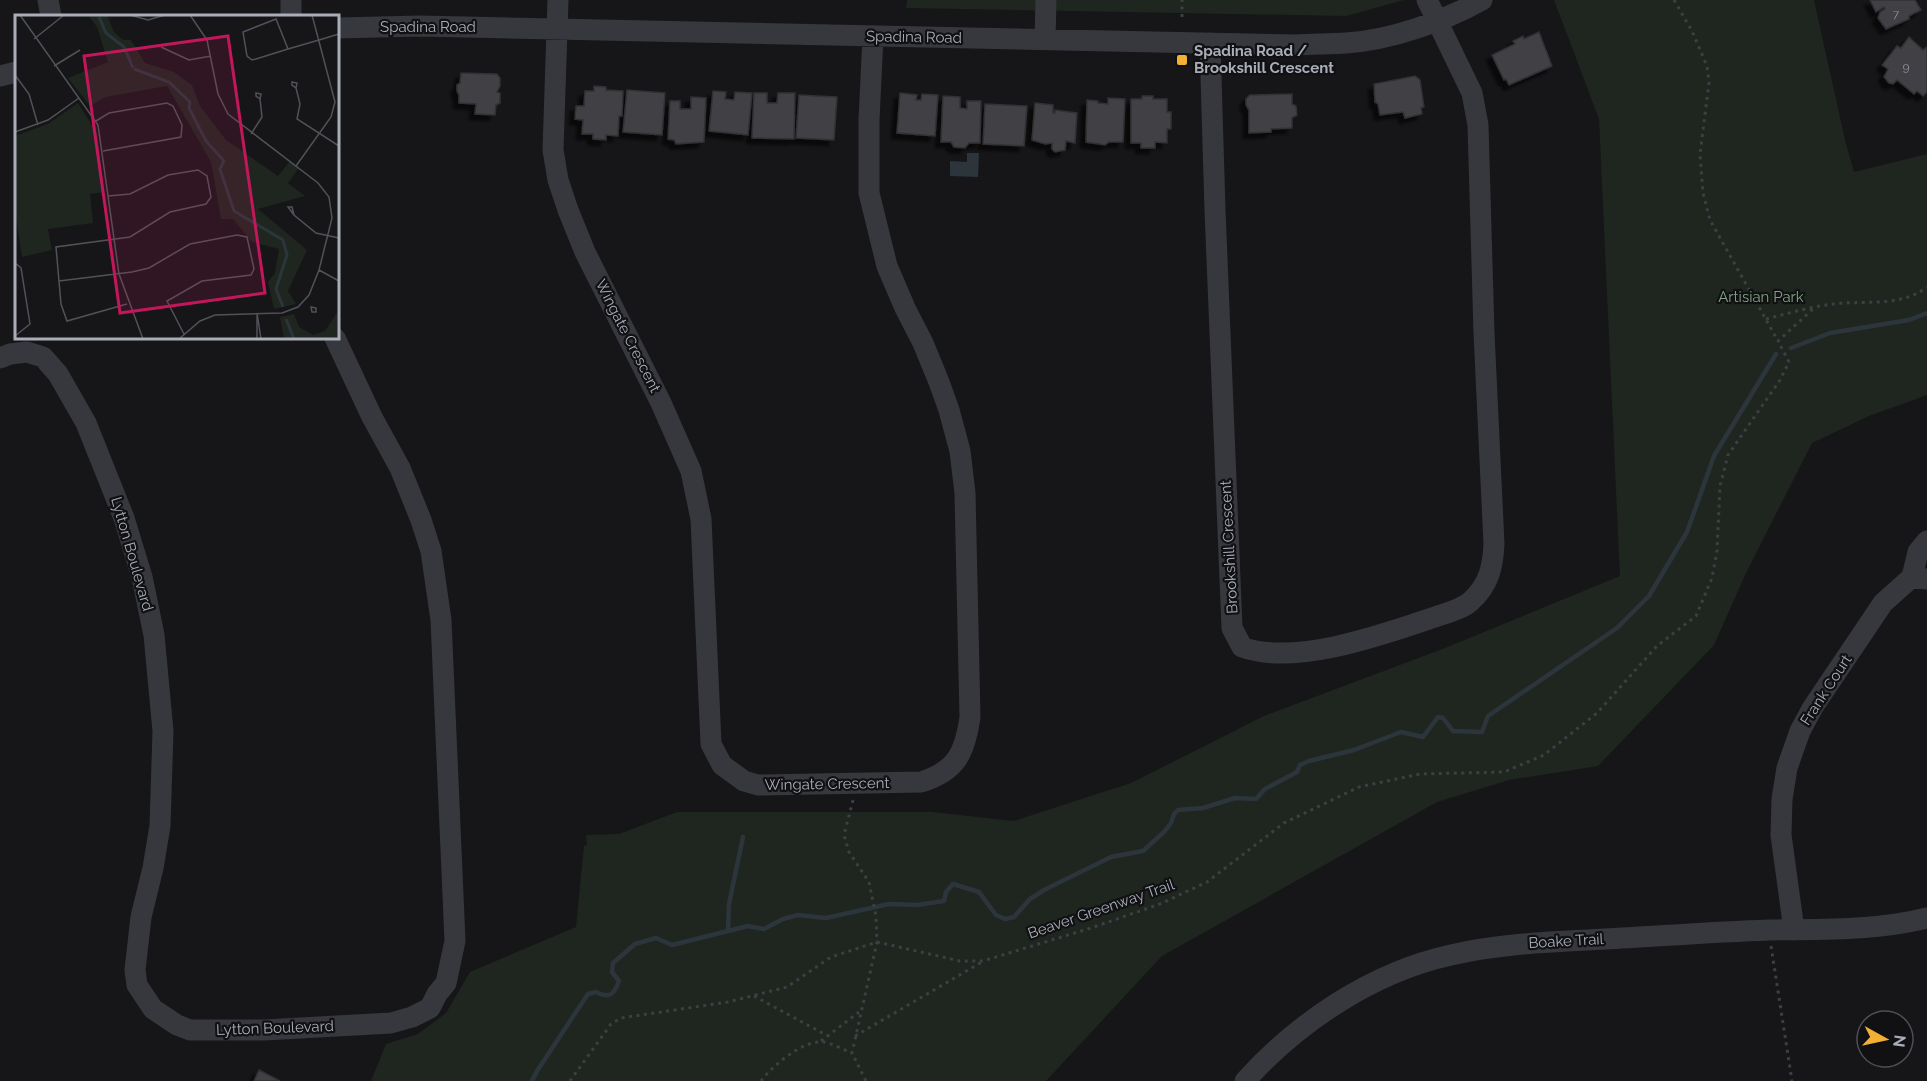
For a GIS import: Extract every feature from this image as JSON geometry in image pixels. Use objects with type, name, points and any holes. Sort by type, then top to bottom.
[{"type":"street","points":[[48,0],[51,15]]},
{"type":"street","name":"Wingate Crescent","points":[[558,0],[553,150],[558,180],[585,252],[661,403],[691,471],[701,519],[711,744],[722,765],[744,781],[758,785],[921,782],[936,778],[956,761],[966,744],[970,717],[965,493],[960,451],[939,382],[887,266],[869,193],[869,120],[873,36]]},
{"type":"street","points":[[1045,39],[1046,0]]},
{"type":"street","name":"Brookshill Crescent","points":[[1210,43],[1232,628],[1242,647],[1253,651],[1265,653],[1319,649],[1377,637],[1470,603],[1488,579],[1493,563],[1479,125],[1472,93],[1427,0]]},
{"type":"street","name":"Spadina Road","points":[[339,28],[420,26],[1294,45],[1346,43],[1408,31],[1456,14],[1482,0]]},
{"type":"street","points":[[0,76],[15,72]]},
{"type":"street","name":"Lytton Boulevard","points":[[0,358],[27,352],[43,357],[57,374],[86,423],[124,518],[142,577],[154,635],[163,731],[160,826],[136,948],[137,985],[153,1009],[177,1025],[190,1030],[264,1030],[391,1023],[412,1017],[430,1008],[446,983],[455,941],[441,621],[430,551],[421,520],[400,468],[372,417],[335,339]]},
{"type":"street","name":"Frank Court","points":[[1794,930],[1781,835],[1786,768],[1800,731],[1814,707],[1883,603],[1920,578],[1918,552],[1927,541]]},
{"type":"street","name":"Boake Trail","points":[[1245,1081],[1297,1032],[1351,995],[1414,966],[1450,955],[1508,945],[1769,930],[1863,929],[1927,918]]},
{"type":"path","points":[[1182,0],[1182,16]]},
{"type":"path","name":"Beaver Greenway Trail","points":[[877,942],[960,961],[983,961],[1092,928],[1160,904],[1207,882],[1284,823],[1359,787],[1420,774],[1504,772],[1544,755],[1597,713],[1657,646],[1696,615],[1712,578],[1717,550],[1720,486],[1728,455],[1780,380],[1789,362],[1710,220],[1703,193],[1700,154],[1709,83],[1707,66],[1692,31],[1674,0]]},
{"type":"path","points":[[1766,319],[1827,304],[1900,299],[1918,294],[1927,287]]},
{"type":"path","points":[[1778,341],[1814,308]]},
{"type":"path","points":[[858,784],[844,835],[849,852],[869,882],[876,916],[877,942],[852,1053],[866,1081]]},
{"type":"path","points":[[1769,930],[1792,1081]]},
{"type":"path","points":[[570,1081],[612,1024],[621,1018],[728,1002],[787,987],[831,957],[877,942]]},
{"type":"path","points":[[855,1036],[983,961]]},
{"type":"path","points":[[754,996],[828,1036]]},
{"type":"path","points":[[820,1042],[860,1011]]},
{"type":"path","points":[[760,1081],[765,1074],[794,1051],[809,1043],[824,1042],[852,1053]]},
{"type":"green space","points":[[907,0],[1404,0],[1346,16],[906,8]]},
{"type":"green space","name":"Artisian Park","points":[[1554,0],[1814,0],[1854,172],[1927,154],[1927,395],[1869,416],[1812,443],[1746,573],[1714,645],[1598,766],[1509,780],[1437,802],[1162,956],[1046,1081],[371,1081],[386,1044],[418,1034],[446,1013],[470,972],[576,927],[584,846],[587,845],[586,835],[619,834],[677,812],[932,812],[1014,821],[1131,783],[1264,716],[1445,648],[1620,576],[1599,119]]},
{"type":"shaded area","points":[[967,153],[979,153],[978,177],[950,176],[950,161],[967,162]]},
{"type":"building","points":[[1870,0],[1915,0],[1921,10],[1909,16],[1909,19],[1886,29],[1878,18],[1880,12],[1885,9],[1884,7],[1876,12]]},
{"type":"building","points":[[1539,32],[1552,66],[1509,85],[1506,79],[1504,80],[1492,55],[1515,44],[1513,41],[1523,36],[1524,39]]},
{"type":"building","points":[[1909,37],[1923,50],[1927,47],[1927,92],[1923,96],[1917,91],[1914,94],[1897,80],[1893,84],[1889,83],[1884,77],[1888,69],[1882,65],[1897,46],[1901,48]]},
{"type":"building","points":[[461,73],[497,74],[500,78],[497,92],[500,93],[500,103],[496,105],[495,115],[475,114],[476,104],[459,103],[457,85],[460,83]]},
{"type":"building","points":[[1415,76],[1420,80],[1424,107],[1421,108],[1422,114],[1405,118],[1403,112],[1380,115],[1378,104],[1375,102],[1374,84]]},
{"type":"building","points":[[594,86],[606,87],[606,90],[623,91],[618,136],[606,135],[606,140],[593,139],[593,134],[582,134],[583,120],[575,119],[576,106],[584,106],[585,91],[594,91]]},
{"type":"building","points":[[627,90],[665,93],[662,135],[623,132]]},
{"type":"building","points":[[713,91],[726,92],[725,99],[734,100],[735,92],[752,93],[748,135],[709,131]]},
{"type":"building","points":[[754,93],[767,93],[767,103],[777,103],[778,93],[795,93],[794,139],[752,138]]},
{"type":"building","points":[[900,93],[917,95],[916,100],[921,100],[922,94],[938,95],[935,136],[897,133]]},
{"type":"building","points":[[1292,94],[1292,104],[1296,106],[1297,115],[1292,118],[1292,128],[1249,133],[1249,110],[1246,99],[1250,95]]},
{"type":"building","points":[[799,95],[837,97],[834,140],[796,138]]},
{"type":"building","points":[[943,96],[960,97],[960,108],[967,109],[967,101],[981,101],[980,143],[969,143],[965,148],[954,147],[951,142],[941,142]]},
{"type":"building","points":[[1142,96],[1167,99],[1167,112],[1171,112],[1171,129],[1167,129],[1167,143],[1155,142],[1155,148],[1141,148],[1141,143],[1131,143],[1131,99],[1142,99]]},
{"type":"building","points":[[691,97],[706,98],[704,142],[676,144],[674,140],[668,139],[670,101],[680,101],[680,109],[691,109]]},
{"type":"building","points":[[1108,98],[1125,99],[1123,142],[1109,142],[1105,145],[1086,142],[1087,100],[1108,104]]},
{"type":"building","points":[[1035,103],[1053,105],[1053,113],[1055,110],[1077,113],[1075,143],[1066,141],[1065,150],[1055,152],[1052,149],[1052,143],[1045,144],[1032,140]]},
{"type":"building","points":[[985,104],[1027,106],[1024,146],[983,144]]},
{"type":"building","points":[[259,1070],[280,1081],[254,1081]]},
{"type":"waterway","points":[[1791,348],[1830,333],[1909,320],[1927,313]]},
{"type":"waterway","points":[[532,1081],[588,994],[596,992],[608,995],[615,990],[619,981],[612,972],[613,963],[635,944],[656,938],[672,945],[748,926],[764,929],[783,919],[798,915],[826,918],[889,904],[917,905],[944,901],[946,892],[953,884],[979,892],[996,915],[1005,919],[1014,917],[1030,899],[1044,890],[1111,857],[1143,851],[1165,831],[1178,810],[1203,808],[1235,798],[1256,799],[1265,789],[1297,772],[1300,765],[1354,750],[1401,732],[1423,737],[1438,717],[1443,718],[1453,731],[1482,732],[1488,716],[1617,628],[1649,596],[1687,532],[1714,456],[1776,354]]},
{"type":"waterway","points":[[728,931],[729,904],[743,837]]},
{"type":"place","name":"Spadina Road / Brookshill Crescent","points":[[1182,60]]}]
